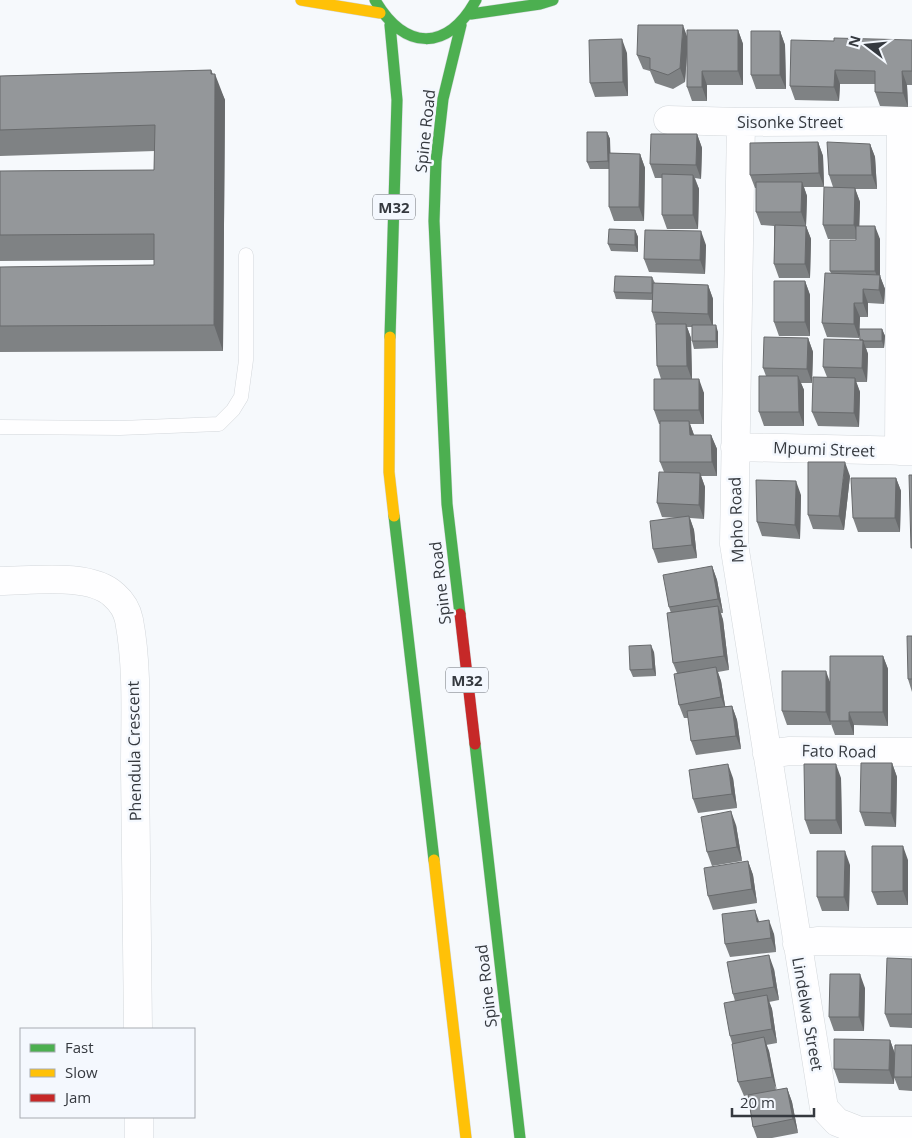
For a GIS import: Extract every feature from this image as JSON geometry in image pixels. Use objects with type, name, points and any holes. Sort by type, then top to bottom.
[{"type":"main road","points":[[301,0],[380,13]]},
{"type":"main road","name":"Spine Road","points":[[375,0],[380,13],[390,25],[403,34],[426,38],[449,33],[461,25],[470,14],[476,0]]},
{"type":"main road","points":[[470,14],[540,4],[553,0]]},
{"type":"main road","name":"Spine Road","points":[[390,25],[397,100],[389,389],[389,472],[394,534],[466,1138]]},
{"type":"main road","name":"Spine Road","points":[[461,25],[443,99],[436,161],[434,221],[442,442],[447,504],[520,1138]]},
{"type":"street","name":"Sisonke Street","points":[[668,120],[741,122],[906,121]]},
{"type":"street","points":[[906,121],[906,451]]},
{"type":"street","name":"Mpho Road","points":[[741,122],[734,544],[797,944]]},
{"type":"street","name":"Mpumi Street","points":[[735,447],[906,451]]},
{"type":"street","name":"Phendula Crescent","points":[[0,581],[74,580],[92,584],[113,593],[123,604],[129,619],[132,648],[135,738],[138,1028]]},
{"type":"street","name":"Fato Road","points":[[767,754],[790,751],[912,752]]},
{"type":"street","points":[[797,944],[818,941],[912,942]]},
{"type":"street","name":"Lindelwa Street","points":[[797,944],[824,1108],[837,1122],[860,1131],[912,1131]]},
{"type":"street","points":[[139,1118],[139,1138]]},
{"type":"lane","points":[[0,427],[120,428],[219,424],[233,410],[241,398],[246,360],[246,255]]},
{"type":"building","points":[[638,25],[683,25],[680,68],[668,75],[650,69],[650,58],[637,55]]},
{"type":"building","points":[[687,30],[738,30],[738,71],[702,71],[702,87],[687,87]]},
{"type":"building","points":[[751,31],[780,31],[780,75],[751,75]]},
{"type":"building","points":[[834,38],[912,40],[912,71],[902,71],[903,93],[875,92],[875,71],[835,70],[834,87],[790,86],[791,40],[834,41]]},
{"type":"building","points":[[622,39],[623,82],[590,83],[589,40]]},
{"type":"building","points":[[211,70],[211,74],[215,74],[214,325],[0,326],[0,267],[154,265],[154,234],[0,235],[0,171],[154,170],[155,125],[0,130],[0,76]]},
{"type":"building","points":[[587,132],[607,132],[608,161],[587,162]]},
{"type":"building","points":[[651,134],[697,134],[696,165],[650,164]]},
{"type":"building","points":[[818,142],[819,173],[750,175],[750,143]]},
{"type":"building","points":[[827,142],[870,144],[872,175],[829,175]]},
{"type":"building","points":[[609,153],[640,154],[639,207],[609,207]]},
{"type":"building","points":[[662,174],[693,175],[693,215],[662,215]]},
{"type":"building","points":[[756,182],[802,182],[801,212],[756,212]]},
{"type":"building","points":[[824,187],[855,188],[854,225],[823,225]]},
{"type":"building","points":[[775,225],[806,226],[805,264],[774,264]]},
{"type":"building","points":[[856,226],[875,226],[875,271],[830,271],[830,240],[856,240]]},
{"type":"building","points":[[609,229],[635,230],[635,245],[608,244]]},
{"type":"building","points":[[645,230],[701,231],[700,260],[644,259]]},
{"type":"building","points":[[825,273],[880,275],[879,290],[863,289],[863,303],[854,303],[854,324],[822,323]]},
{"type":"building","points":[[615,276],[652,277],[652,293],[614,292]]},
{"type":"building","points":[[774,281],[805,281],[805,322],[774,322]]},
{"type":"building","points":[[653,283],[708,285],[708,314],[652,312]]},
{"type":"building","points":[[656,324],[686,324],[687,366],[657,366]]},
{"type":"building","points":[[692,325],[716,325],[716,341],[692,341]]},
{"type":"building","points":[[859,329],[882,329],[882,341],[860,340]]},
{"type":"building","points":[[764,337],[808,338],[807,369],[763,368]]},
{"type":"building","points":[[824,339],[863,340],[862,368],[823,367]]},
{"type":"building","points":[[759,376],[798,376],[799,412],[759,412]]},
{"type":"building","points":[[813,377],[855,378],[854,413],[812,412]]},
{"type":"building","points":[[654,379],[699,379],[699,410],[654,410]]},
{"type":"building","points":[[660,421],[689,421],[690,435],[711,435],[712,462],[660,462]]},
{"type":"building","points":[[808,462],[845,462],[839,516],[808,515]]},
{"type":"building","points":[[659,472],[700,473],[699,505],[657,503]]},
{"type":"building","points":[[909,475],[912,475],[912,548],[911,548]]},
{"type":"building","points":[[851,478],[896,478],[895,518],[853,518]]},
{"type":"building","points":[[756,480],[796,481],[795,525],[757,522]]},
{"type":"building","points":[[689,516],[692,545],[653,549],[650,521]]},
{"type":"building","points":[[712,566],[718,599],[669,607],[663,575]]},
{"type":"building","points":[[718,606],[724,656],[673,663],[667,613]]},
{"type":"building","points":[[907,636],[912,636],[912,679],[908,679]]},
{"type":"building","points":[[651,645],[653,669],[630,670],[629,646]]},
{"type":"building","points":[[830,656],[883,656],[883,712],[849,712],[849,721],[830,721]]},
{"type":"building","points":[[716,667],[721,697],[679,705],[674,674]]},
{"type":"building","points":[[782,671],[826,671],[826,712],[782,711]]},
{"type":"building","points":[[732,706],[736,736],[691,741],[687,711]]},
{"type":"building","points":[[861,763],[892,763],[891,813],[860,812]]},
{"type":"building","points":[[728,764],[732,794],[693,799],[689,770]]},
{"type":"building","points":[[804,764],[836,764],[836,820],[805,820]]},
{"type":"building","points":[[731,811],[737,847],[707,852],[701,817]]},
{"type":"building","points":[[872,846],[903,846],[903,891],[872,892]]},
{"type":"building","points":[[817,851],[845,851],[844,897],[817,897]]},
{"type":"building","points":[[748,861],[752,889],[708,896],[704,868]]},
{"type":"building","points":[[755,910],[757,922],[769,920],[771,938],[725,944],[722,914]]},
{"type":"building","points":[[769,955],[774,987],[733,994],[727,962]]},
{"type":"building","points":[[887,958],[912,959],[912,1014],[885,1014]]},
{"type":"building","points":[[830,974],[860,974],[859,1017],[829,1017]]},
{"type":"building","points":[[767,995],[772,1029],[730,1036],[724,1003]]},
{"type":"building","points":[[764,1037],[772,1077],[738,1082],[732,1044]]},
{"type":"building","points":[[834,1039],[890,1040],[889,1070],[834,1069]]},
{"type":"building","points":[[895,1045],[912,1045],[912,1077],[894,1077]]},
{"type":"building","points":[[787,1088],[793,1119],[753,1127],[748,1095]]},
{"type":"traffic: fast","points":[[375,0],[387,17],[399,29],[412,36],[426,39],[439,36],[452,29],[465,17],[476,0]]},
{"type":"traffic: fast","points":[[471,14],[540,4],[553,0]]},
{"type":"traffic: fast","points":[[390,25],[397,100],[390,337]]},
{"type":"traffic: fast","points":[[460,614],[447,504],[434,221],[436,161],[443,99],[461,25]]},
{"type":"traffic: fast","points":[[394,516],[434,860]]},
{"type":"traffic: fast","points":[[475,744],[520,1138]]},
{"type":"traffic: slow","points":[[301,0],[380,13]]},
{"type":"traffic: slow","points":[[390,337],[389,472],[394,516]]},
{"type":"traffic: slow","points":[[434,860],[466,1138]]},
{"type":"traffic: jam","points":[[460,614],[475,744]]}]
